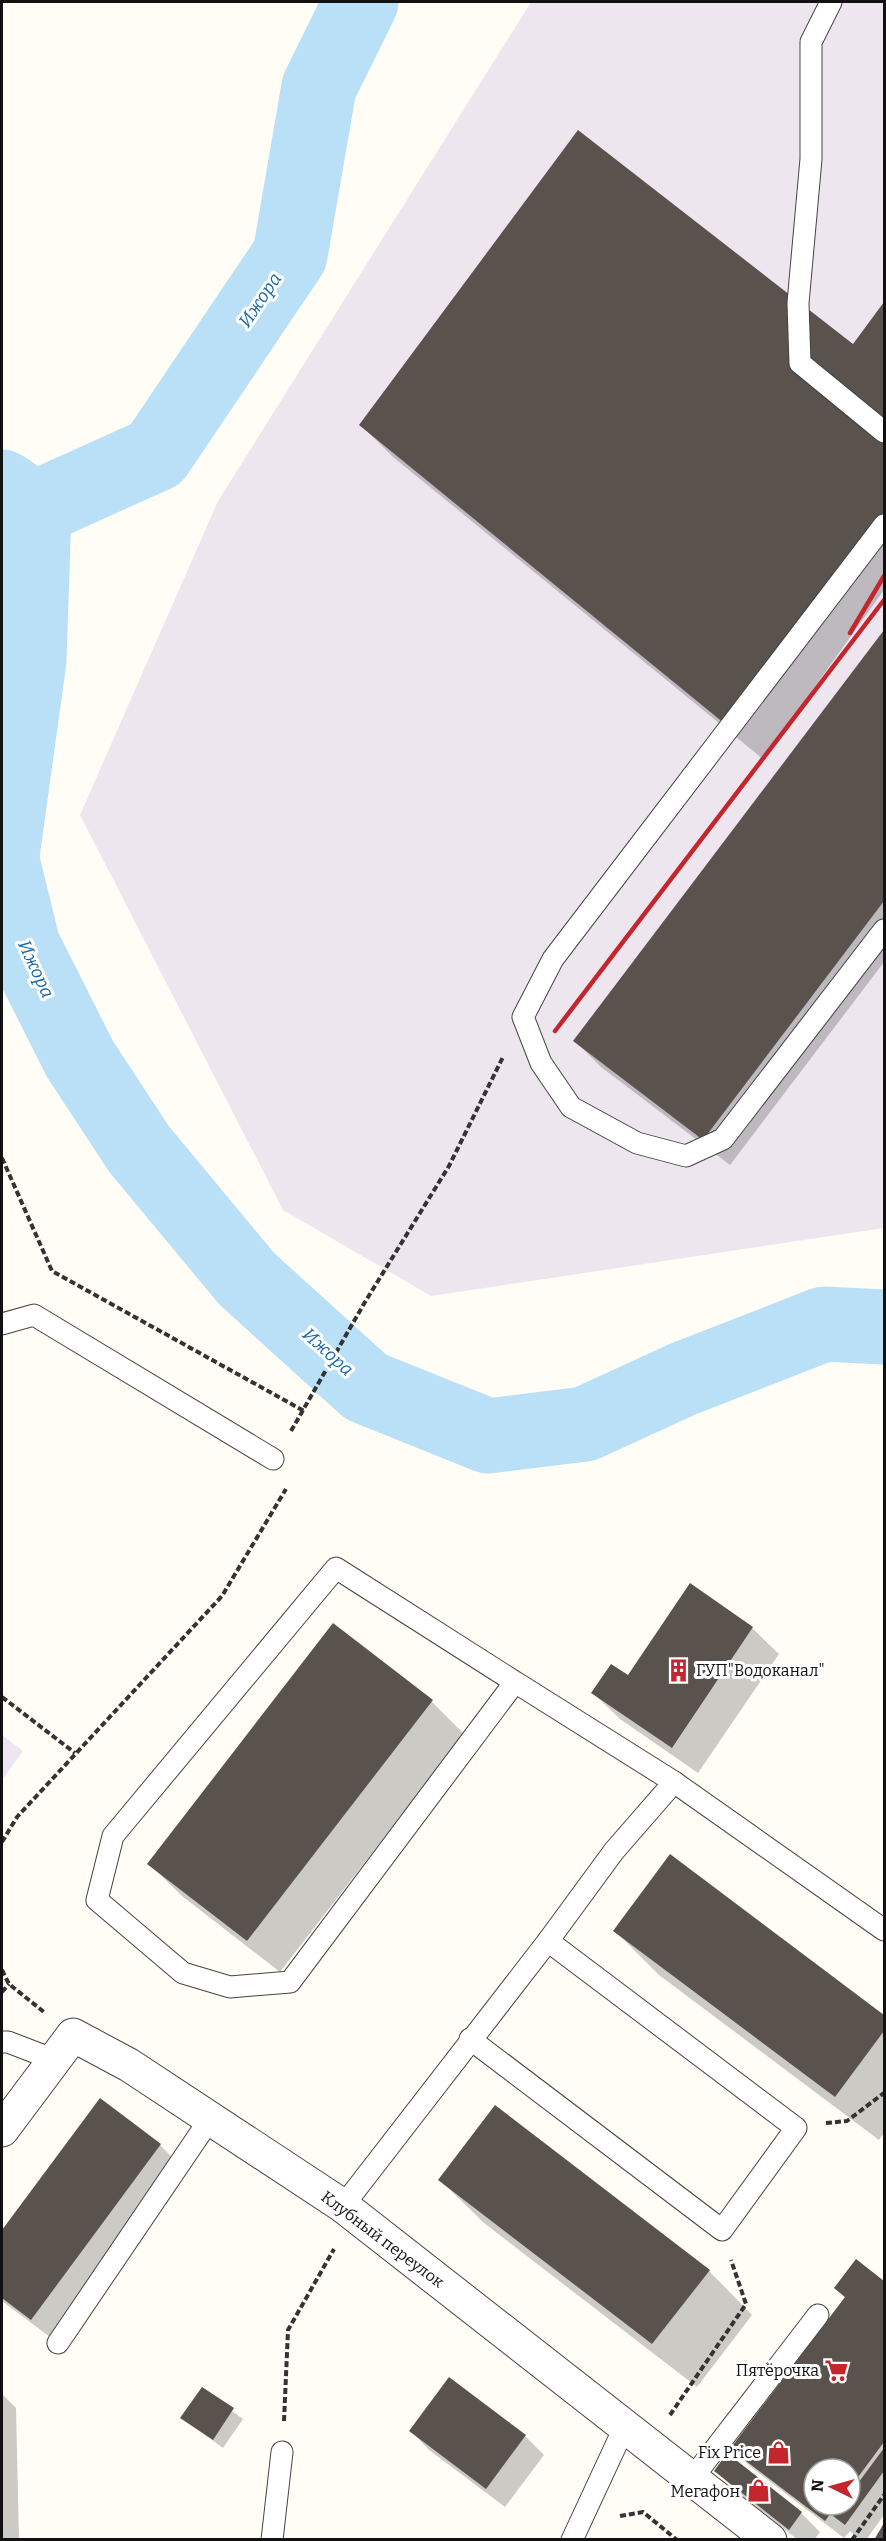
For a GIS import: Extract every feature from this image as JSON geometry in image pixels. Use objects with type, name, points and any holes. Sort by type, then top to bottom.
[{"type":"street","name":"Клубный переулок","points":[[2,2130],[73,2035],[129,2065],[349,2210],[770,2540]]},
{"type":"lane","points":[[831,2],[811,42],[811,159],[798,303],[800,363],[885,432]]},
{"type":"lane","points":[[885,525],[553,959],[523,1017],[541,1063],[571,1107],[637,1143],[686,1156],[723,1139],[885,930]]},
{"type":"lane","points":[[2,1324],[34,1315],[273,1459]]},
{"type":"lane","points":[[515,1682],[290,1982],[230,1987],[183,1972],[98,1900],[113,1836],[336,1568],[674,1782],[885,1930]]},
{"type":"lane","points":[[349,2210],[470,2039],[548,1941],[614,1851],[674,1782]]},
{"type":"lane","points":[[470,2039],[722,2230],[796,2128],[548,1941]]},
{"type":"lane","points":[[2,2042],[8,2042],[55,2060]]},
{"type":"lane","points":[[58,2343],[210,2119]]},
{"type":"lane","points":[[691,2480],[818,2315]]},
{"type":"lane","points":[[572,2540],[636,2437]]},
{"type":"lane","points":[[272,2540],[282,2452]]},
{"type":"path","points":[[2,1158],[52,1271],[304,1411],[364,1302],[449,1166],[523,1017]]},
{"type":"path","points":[[2,1842],[17,1817],[222,1596],[291,1481],[273,1459]]},
{"type":"path","points":[[2,1697],[75,1753]]},
{"type":"path","points":[[2,1970],[9,1984],[2,1992]]},
{"type":"path","points":[[796,2128],[847,2121],[885,2093]]},
{"type":"path","points":[[282,2452],[288,2330],[349,2210]]},
{"type":"path","points":[[636,2437],[746,2304],[722,2230]]},
{"type":"path","points":[[852,2540],[885,2495]]},
{"type":"path","points":[[608,2520],[643,2512],[677,2540]]},
{"type":"shaded area","points":[[531,2],[884,2],[884,1228],[431,1296],[283,1210],[80,815],[218,501]]},
{"type":"shaded area","points":[[2,1735],[23,1751],[2,1780]]},
{"type":"building","points":[[578,130],[853,344],[884,302],[884,513],[730,728],[359,425]]},
{"type":"building","points":[[884,630],[884,901],[703,1140],[573,1041]]},
{"type":"building","name":"ГУП\"Водоканал\"","points":[[690,1583],[753,1627],[672,1748],[591,1693],[611,1664],[628,1675]]},
{"type":"building","points":[[333,1623],[433,1700],[247,1941],[147,1864]]},
{"type":"building","points":[[670,1854],[884,2015],[884,2031],[835,2097],[613,1931]]},
{"type":"building","points":[[100,2098],[161,2144],[31,2320],[2,2298],[2,2230]]},
{"type":"building","points":[[495,2105],[710,2270],[652,2344],[438,2180]]},
{"type":"building","name":"Пятёрочка","points":[[856,2259],[884,2281],[884,2442],[862,2472],[862,2457],[802,2457],[802,2504],[730,2449],[845,2297],[834,2288]]},
{"type":"building","points":[[449,2377],[526,2435],[486,2489],[409,2431]]},
{"type":"building","points":[[202,2387],[234,2408],[213,2440],[180,2418]]},
{"type":"building","points":[[884,2448],[884,2471],[862,2501],[862,2478]]},
{"type":"building","name":"Мегафон","points":[[727,2453],[802,2512],[789,2530],[714,2471]]},
{"type":"building","points":[[834,2517],[851,2517],[845,2525]]},
{"type":"building","points":[[884,2523],[884,2540],[874,2540]]},
{"type":"waterway","name":"Ижора","points":[[2,487],[34,509],[156,454],[290,255],[319,87],[361,2]]},
{"type":"waterway","name":"Ижора","points":[[2,855],[29,660],[34,509]]},
{"type":"waterway","name":"Ижора","points":[[2,861],[23,946],[80,1059],[139,1149],[247,1279],[366,1387],[488,1436],[585,1424],[683,1379],[824,1324],[884,1327]]},
{"type":"railway","points":[[850,633],[884,576]]},
{"type":"railway","points":[[555,1031],[884,600]]},
{"type":"place","name":"ГУП\"Водоканал\"","points":[[678,1670]]},
{"type":"place","name":"Пятёрочка","points":[[837,2370]]},
{"type":"place","name":"Fix Price","points":[[779,2452]]},
{"type":"place","name":"Мегафон","points":[[758,2491]]}]
